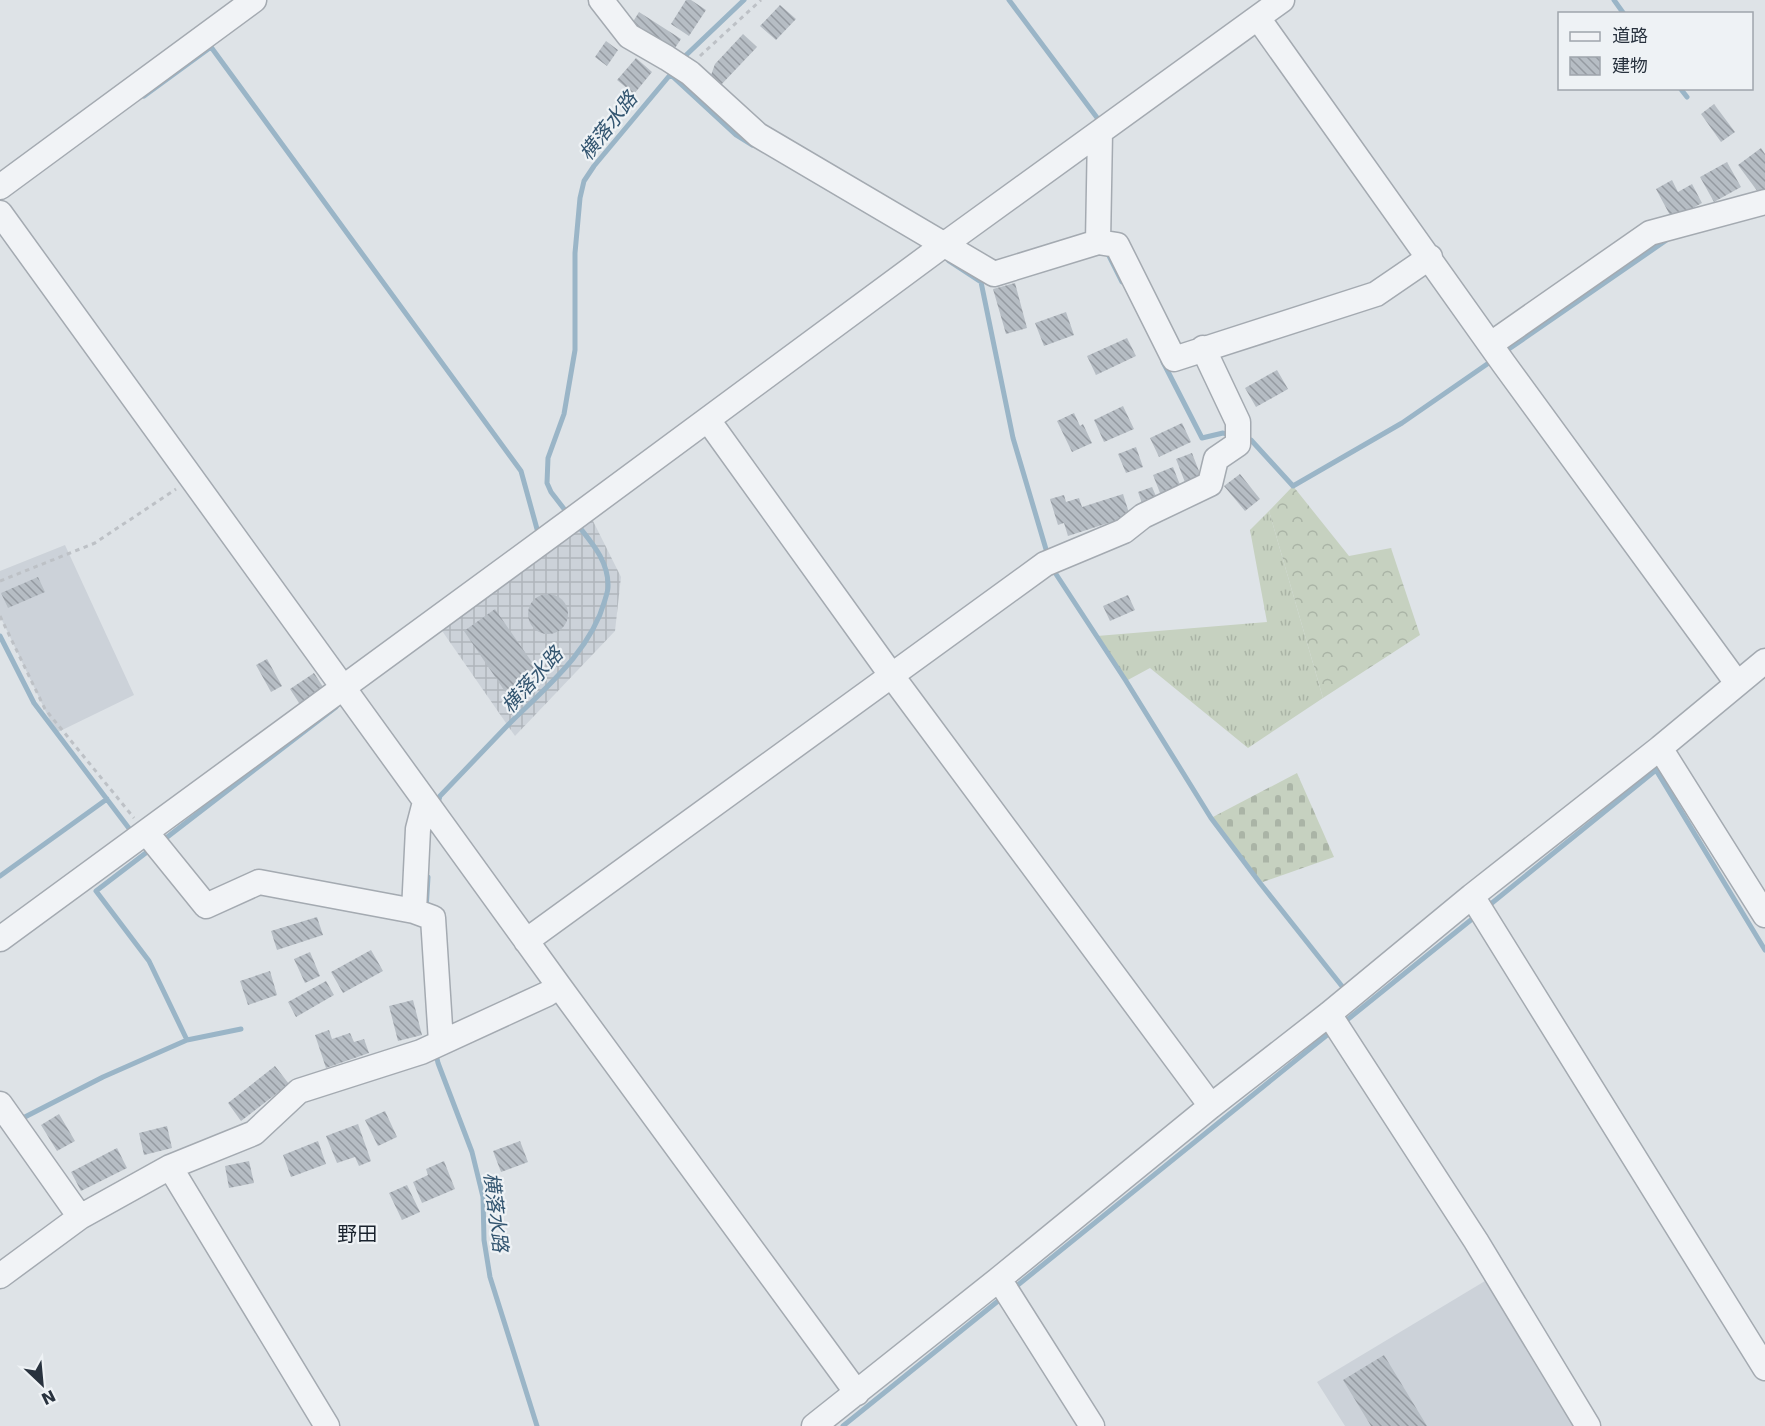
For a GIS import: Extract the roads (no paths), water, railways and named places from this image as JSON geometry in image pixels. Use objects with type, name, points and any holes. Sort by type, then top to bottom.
[{"type":"street","points":[[0,187],[254,0]]},
{"type":"street","points":[[601,0],[629,36],[690,73],[758,135],[935,251],[994,274],[1098,242],[1118,245],[1174,359],[1376,294],[1430,257]]},
{"type":"street","points":[[0,939],[935,251],[1282,0]]},
{"type":"street","points":[[1258,18],[1504,364],[1737,683]]},
{"type":"street","points":[[1098,242],[1107,127]]},
{"type":"street","points":[[1491,344],[1650,233],[1765,202]]},
{"type":"street","points":[[0,213],[425,802],[857,1393]]},
{"type":"street","points":[[526,941],[1050,562],[1124,531],[1143,516],[1210,484],[1216,459],[1238,433],[1203,348]]},
{"type":"street","points":[[708,420],[892,676],[1211,1106]]},
{"type":"street","points":[[814,1426],[1211,1106],[1329,1014],[1472,896],[1660,748],[1765,661]]},
{"type":"street","points":[[1660,748],[1765,915]]},
{"type":"street","points":[[425,802],[418,829],[431,1047]]},
{"type":"street","points":[[146,832],[206,906],[259,882],[423,914]]},
{"type":"street","points":[[1472,896],[1765,1368]]},
{"type":"street","points":[[0,1276],[80,1217],[170,1167],[254,1133],[299,1091],[431,1047],[547,994],[559,986]]},
{"type":"street","points":[[1329,1014],[1476,1241],[1588,1426]]},
{"type":"street","points":[[0,1104],[80,1217]]},
{"type":"street","points":[[170,1167],[327,1426]]},
{"type":"street","points":[[999,1278],[1092,1426]]},
{"type":"waterway","name":"横落水路","points":[[682,59],[744,0]]},
{"type":"waterway","points":[[1009,0],[1101,123]]},
{"type":"waterway","points":[[1614,0],[1623,12]]},
{"type":"waterway","points":[[144,96],[211,47],[521,471],[537,529]]},
{"type":"waterway","name":"横落水路","points":[[568,514],[547,483],[548,458],[564,414],[575,350],[575,253],[580,198],[584,181],[675,69]]},
{"type":"waterway","points":[[671,75],[736,135],[752,145]]},
{"type":"waterway","points":[[1682,90],[1687,97]]},
{"type":"waterway","points":[[1503,353],[1668,239]]},
{"type":"waterway","points":[[1108,249],[1108,254],[1122,282]]},
{"type":"waterway","points":[[949,261],[981,282],[1013,438],[1048,556]]},
{"type":"waterway","points":[[1244,439],[1251,440],[1293,486],[1402,423],[1493,360]]},
{"type":"waterway","points":[[1163,362],[1202,438],[1223,433],[1232,436]]},
{"type":"waterway","name":"横落水路","points":[[437,806],[440,796],[564,669],[589,637],[598,619],[608,590],[606,569],[598,552],[576,523]]},
{"type":"waterway","points":[[1052,568],[1211,818],[1345,990]]},
{"type":"waterway","points":[[0,636],[34,703],[131,831]]},
{"type":"waterway","points":[[166,838],[336,707]]},
{"type":"waterway","points":[[1487,907],[1656,770],[1765,950]]},
{"type":"waterway","points":[[0,876],[107,799]]},
{"type":"waterway","points":[[147,852],[96,891],[149,961],[187,1040]]},
{"type":"waterway","name":"横落水路","points":[[426,910],[428,877]]},
{"type":"waterway","points":[[1342,1024],[1477,915]]},
{"type":"waterway","points":[[19,1120],[103,1077],[187,1040],[241,1029]]},
{"type":"waterway","points":[[1013,1289],[1332,1031]]},
{"type":"waterway","name":"横落水路","points":[[436,1054],[472,1152],[483,1197],[484,1240],[490,1277],[537,1426]]},
{"type":"waterway","points":[[843,1426],[1003,1297]]},
{"type":"district","name":"野田","points":[[357,1234]]}]
